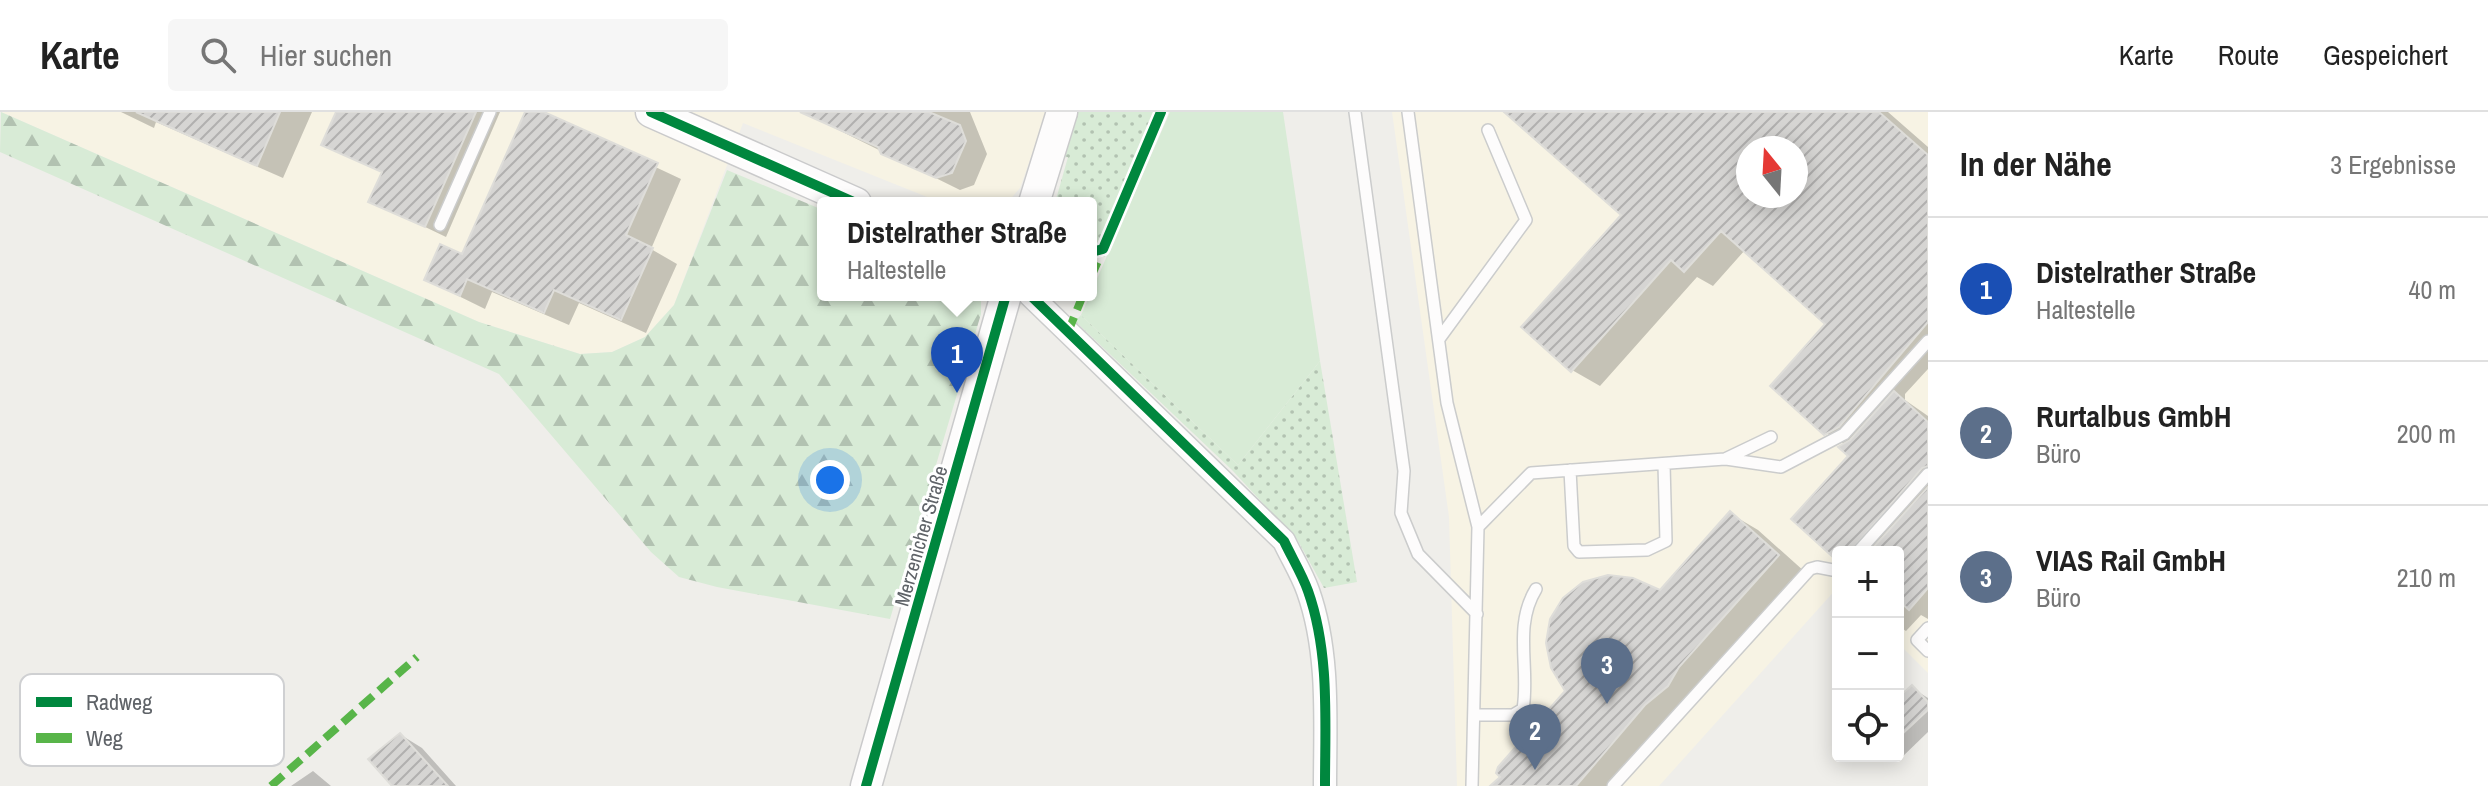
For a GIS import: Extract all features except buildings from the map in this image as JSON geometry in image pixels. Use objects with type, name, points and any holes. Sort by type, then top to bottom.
[{"type":"street","points":[[651,112],[842,197]]},
{"type":"street","points":[[1036,197],[1062,112]]},
{"type":"street","name":"Merzenicher Straße","points":[[866,786],[1004,301]]},
{"type":"street","points":[[1036,301],[1284,541],[1308,591],[1320,640],[1325,693],[1325,786]]},
{"type":"lane","points":[[440,225],[490,112]]},
{"type":"lane","points":[[1355,112],[1404,471],[1401,513],[1418,554],[1477,614]]},
{"type":"lane","points":[[1408,112],[1450,417],[1478,527],[1472,786]]},
{"type":"lane","points":[[1439,339],[1526,220],[1488,130]]},
{"type":"lane","points":[[1478,527],[1531,473],[1725,459],[1781,467],[1844,434],[1928,341]]},
{"type":"lane","points":[[1725,459],[1771,437]]},
{"type":"lane","points":[[1570,470],[1574,546],[1579,552],[1647,550],[1666,541],[1664,464]]},
{"type":"lane","points":[[1863,546],[1928,474]]},
{"type":"lane","points":[[1613,786],[1810,569],[1832,570]]},
{"type":"lane","points":[[1474,715],[1513,715],[1523,709],[1524,625],[1526,610],[1536,589]]},
{"type":"lane","points":[[1928,628],[1917,640],[1928,651]]},
{"type":"shaded area","points":[[1,112],[1047,112],[1020,188],[1012,197],[927,197],[743,123],[674,305],[645,337],[612,352],[580,354],[479,322]]},
{"type":"shaded area","points":[[1392,112],[1928,112],[1928,673],[1904,649],[1904,546],[1832,546],[1832,594],[1659,786],[1457,786],[1449,517]]},
{"type":"green space","points":[[1,112],[479,322],[580,354],[612,352],[645,337],[674,305],[727,170],[817,208],[817,301],[981,301],[981,314],[890,619],[679,577],[651,552],[499,374],[0,152]]},
{"type":"green space","points":[[1075,112],[1156,112],[1097,251],[1097,197],[1057,197],[1068,157],[1061,158]]},
{"type":"green space","points":[[1170,112],[1283,112],[1320,361],[1238,465],[1081,315],[1087,301],[1097,301],[1097,279]]},
{"type":"green space","points":[[1081,315],[1238,465],[1320,361],[1357,582],[1324,588],[1298,541],[1232,470],[1075,321]]},
{"type":"marked path","points":[[1097,263],[1105,245]]},
{"type":"marked path","points":[[1068,332],[1081,301]]},
{"type":"marked path","points":[[271,786],[417,657]]},
{"type":"cycle path","points":[[651,112],[842,197]]},
{"type":"cycle path","points":[[1097,250],[1103,249],[1161,112]]},
{"type":"cycle path","points":[[866,786],[1004,301]]},
{"type":"cycle path","points":[[1036,301],[1284,541],[1308,591],[1320,639],[1325,688],[1325,786]]},
{"type":"place","name":"Distelrather Straße","points":[[957,393]]},
{"type":"place","name":"VIAS Rail GmbH","points":[[1607,704]]},
{"type":"place","name":"Rurtalbus GmbH","points":[[1535,770]]}]
